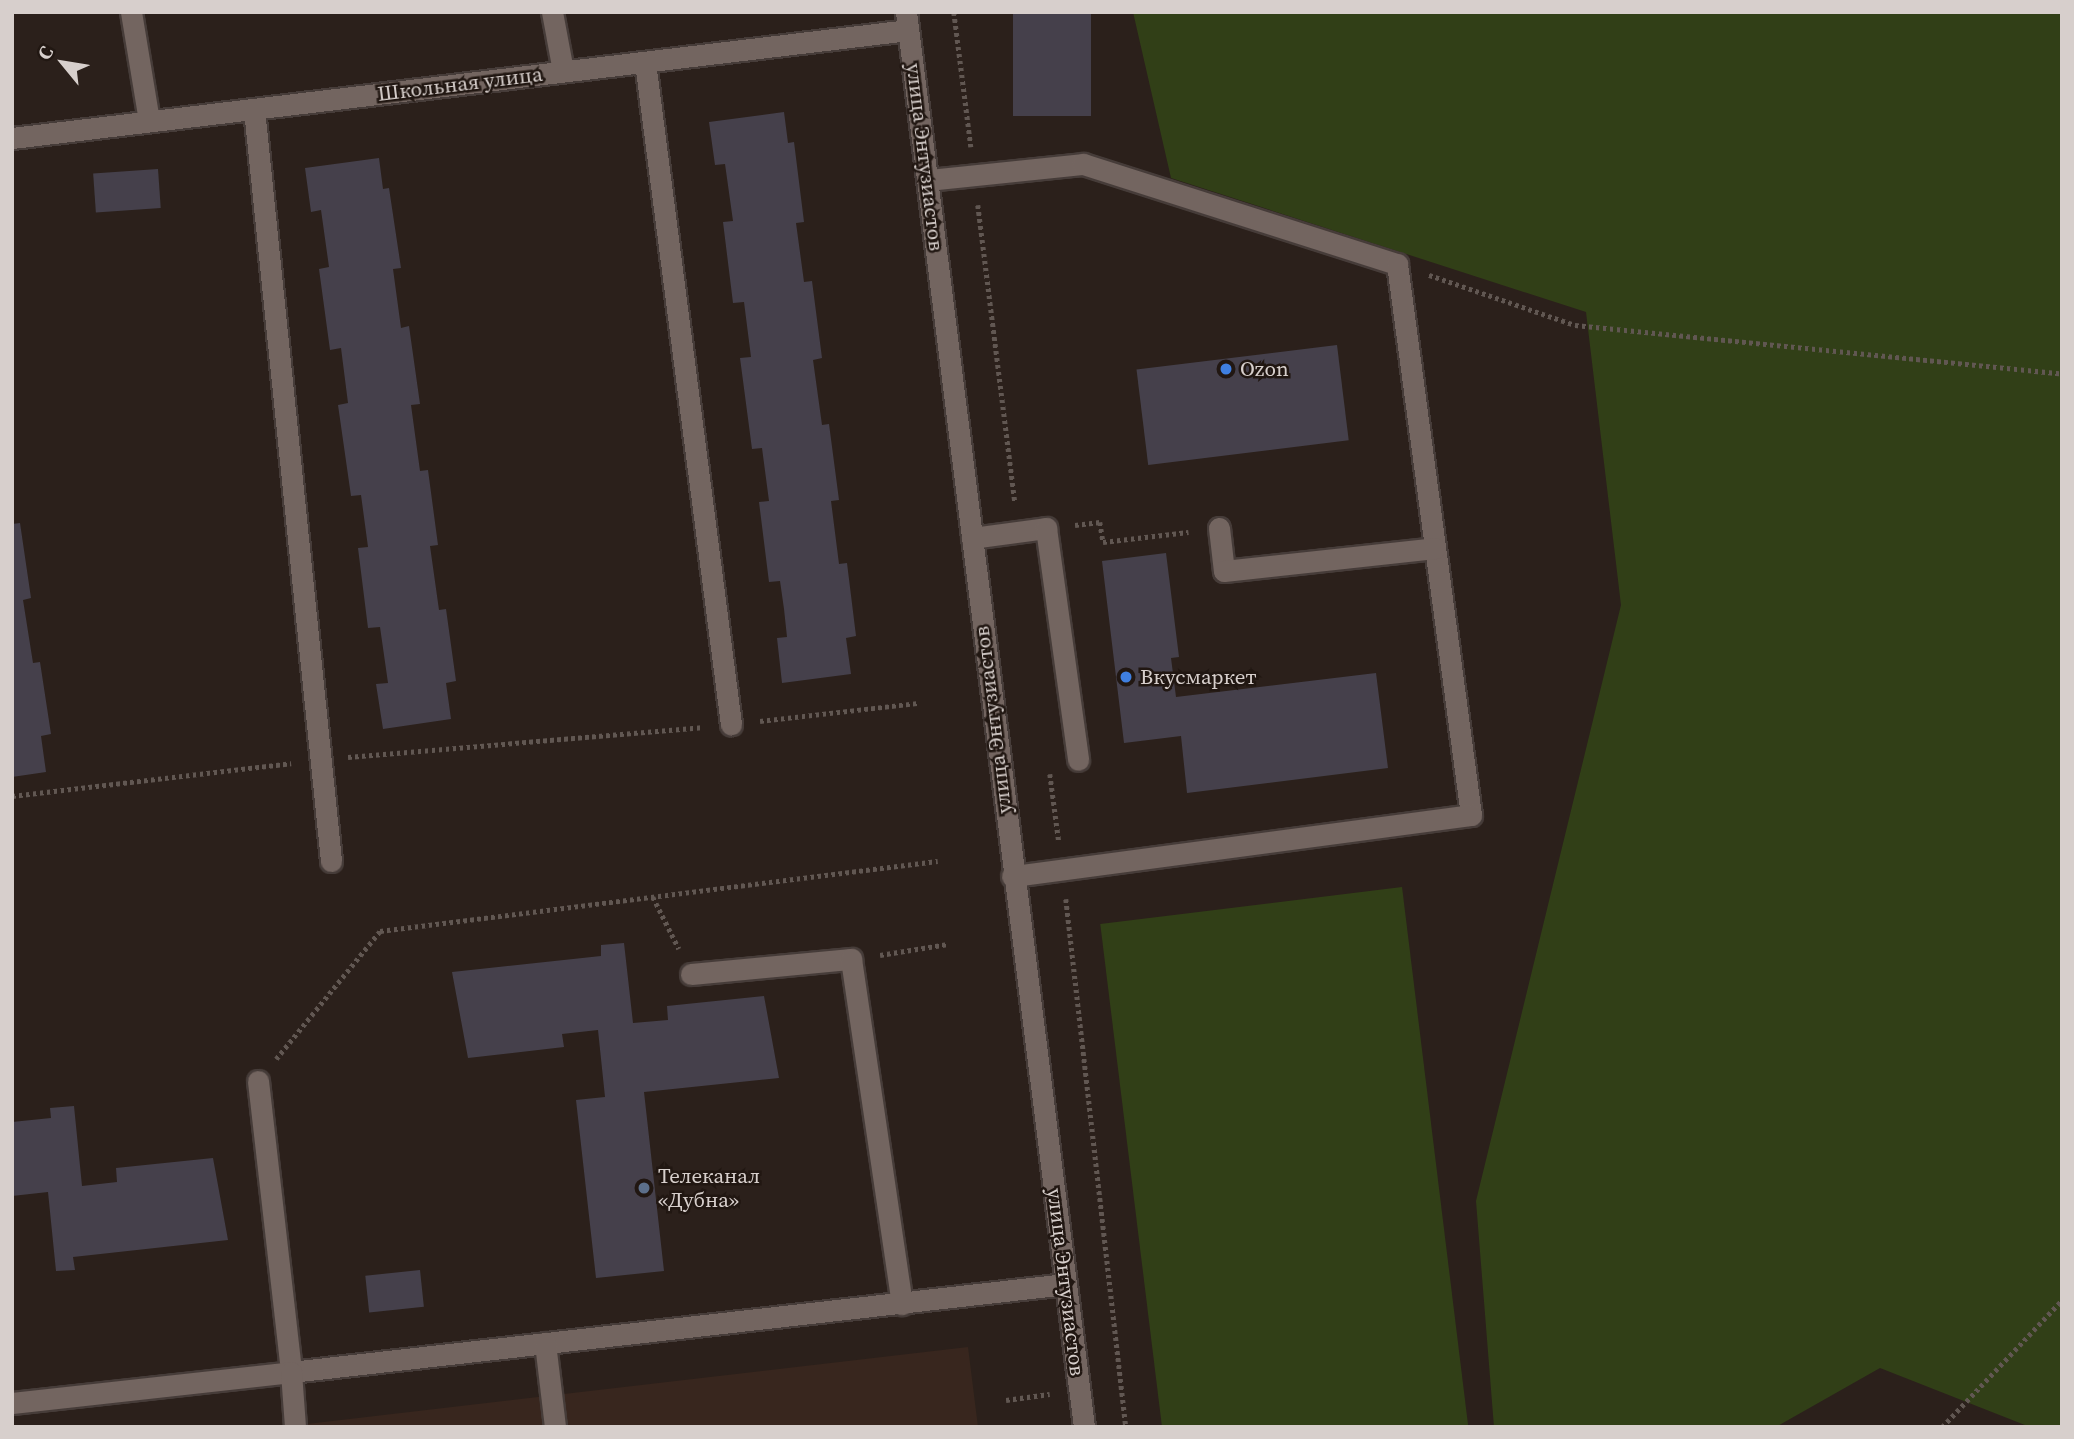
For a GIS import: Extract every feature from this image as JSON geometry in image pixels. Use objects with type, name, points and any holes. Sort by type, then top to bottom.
[{"type":"street","points":[[131,12],[149,121]]},
{"type":"street","points":[[552,12],[563,72]]},
{"type":"street","name":"Школьная улица","points":[[12,138],[645,62],[907,21]]},
{"type":"street","name":"улица Энтузиастов","points":[[907,21],[929,180],[1012,876],[1084,1427]]},
{"type":"street","points":[[645,62],[732,724]]},
{"type":"street","points":[[254,109],[331,861]]},
{"type":"street","points":[[929,180],[1083,164],[1397,264],[1471,815],[1012,876]]},
{"type":"street","points":[[972,538],[1046,528],[1078,760]]},
{"type":"street","points":[[1219,528],[1224,571],[1435,548]]},
{"type":"street","points":[[691,975],[851,959],[902,1304]]},
{"type":"street","points":[[258,1082],[295,1427]]},
{"type":"street","points":[[12,1403],[1066,1284]]},
{"type":"street","points":[[545,1343],[555,1427]]},
{"type":"path","points":[[954,12],[1019,531]]},
{"type":"path","points":[[1397,264],[1575,325],[2062,374]]},
{"type":"path","points":[[1046,528],[1100,522],[1103,542],[1219,528]]},
{"type":"path","points":[[12,796],[320,759],[732,724],[919,703]]},
{"type":"path","points":[[1049,762],[1126,1427]]},
{"type":"path","points":[[258,1082],[380,930],[938,862]]},
{"type":"path","points":[[653,897],[691,975]]},
{"type":"path","points":[[851,959],[948,944]]},
{"type":"path","points":[[1942,1427],[2062,1300]]},
{"type":"shaded area","points":[[968,1347],[978,1427],[281,1427]]},
{"type":"green space","points":[[1133,12],[2062,12],[2062,1427],[2030,1427],[1880,1368],[1776,1427],[1494,1427],[1476,1201],[1621,605],[1586,312],[1171,178]]},
{"type":"green space","points":[[1402,887],[1468,1427],[1162,1427],[1100,924]]},
{"type":"building","points":[[1013,12],[1091,12],[1091,116],[1013,116]]},
{"type":"building","points":[[784,112],[788,143],[794,142],[804,222],[796,223],[804,282],[812,281],[822,358],[813,360],[822,425],[829,424],[839,500],[831,501],[839,564],[847,563],[856,636],[846,638],[851,674],[782,683],[777,638],[787,637],[784,609],[780,581],[769,582],[759,502],[769,501],[762,448],[752,449],[740,358],[751,357],[744,302],[733,303],[723,222],[733,221],[725,164],[715,165],[709,122]]},
{"type":"building","points":[[379,158],[383,189],[389,188],[401,268],[393,269],[401,328],[409,326],[420,404],[411,405],[420,471],[428,470],[438,545],[430,546],[439,610],[446,609],[456,681],[446,683],[451,719],[383,729],[376,684],[388,683],[380,627],[368,628],[358,548],[368,547],[361,495],[351,496],[338,405],[348,403],[341,348],[330,350],[319,269],[329,267],[321,210],[311,212],[305,168]]},
{"type":"building","points":[[158,169],[161,208],[96,212],[93,174]]},
{"type":"building","points":[[1337,345],[1349,440],[1148,465],[1137,370]]},
{"type":"building","points":[[20,523],[31,598],[23,600],[33,663],[40,662],[51,734],[41,736],[46,772],[12,777],[12,524]]},
{"type":"building","points":[[1166,553],[1179,657],[1171,658],[1176,697],[1376,673],[1388,768],[1187,793],[1181,736],[1124,743],[1102,561]]},
{"type":"building","points":[[624,943],[633,1023],[668,1020],[667,1006],[764,996],[779,1078],[644,1092],[664,1271],[596,1278],[576,1100],[605,1097],[598,1030],[562,1034],[564,1047],[468,1058],[452,972],[601,956],[601,945]]},
{"type":"building","points":[[74,1106],[82,1186],[117,1182],[116,1168],[213,1158],[228,1240],[73,1257],[75,1270],[56,1271],[48,1192],[12,1196],[12,1122],[51,1118],[50,1108]]},
{"type":"building","points":[[420,1270],[424,1307],[369,1313],[365,1276]]},
{"type":"place","name":"Ozon","points":[[1226,369]]},
{"type":"place","name":"Вкусмаркет","points":[[1126,677]]},
{"type":"place","name":"Телеканал «Дубна»","points":[[644,1188]]}]
